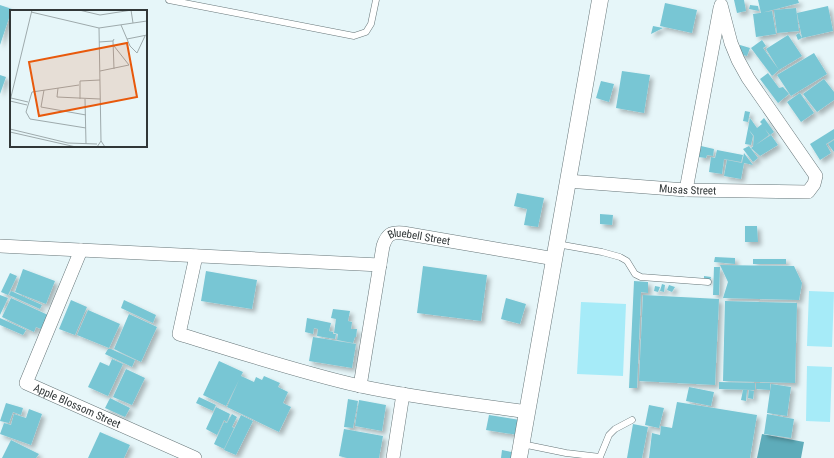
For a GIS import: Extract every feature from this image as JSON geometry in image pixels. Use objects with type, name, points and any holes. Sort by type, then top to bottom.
[{"type":"street","points":[[520,451],[600,0]]},
{"type":"street","points":[[686,190],[721,3]]},
{"type":"street","name":"Musas Street","points":[[567,181],[686,190],[808,192],[814,184],[816,176],[748,78],[738,60],[731,43],[721,3]]},
{"type":"street","name":"Bluebell Street","points":[[360,386],[383,246],[385,240],[390,235],[396,232],[556,252]]},
{"type":"street","points":[[0,246],[380,264]]},
{"type":"street","name":"Apple Blossom Street","points":[[81,250],[26,383],[195,458]]},
{"type":"street","points":[[196,256],[179,334],[304,372],[360,386],[403,394],[528,412]]},
{"type":"street","points":[[393,458],[403,394]]},
{"type":"lane","points":[[169,0],[354,36],[366,32],[371,24],[376,0]]},
{"type":"lane","points":[[556,252],[602,252],[620,257],[627,262],[635,274],[640,278],[708,282]]},
{"type":"lane","points":[[520,451],[600,457],[609,435],[615,429],[632,420]]},
{"type":"shaded area","points":[[809,291],[834,292],[832,347],[807,346]]},
{"type":"shaded area","points":[[581,302],[626,304],[623,376],[577,374]]},
{"type":"shaded area","points":[[807,366],[832,367],[830,422],[806,421]]},
{"type":"shaded area","points":[[762,434],[804,442],[801,458],[757,458]]},
{"type":"building","points":[[734,0],[744,0],[746,11],[737,13]]},
{"type":"building","points":[[758,0],[798,0],[799,3],[761,13]]},
{"type":"building","points":[[665,3],[697,10],[692,33],[660,26]]},
{"type":"building","points":[[0,5],[12,9],[10,10],[10,15],[0,45]]},
{"type":"building","points":[[750,5],[758,6],[759,11],[749,9]]},
{"type":"building","points":[[828,6],[833,31],[802,38],[797,13]]},
{"type":"building","points":[[796,8],[799,31],[777,33],[774,10]]},
{"type":"building","points":[[772,11],[776,34],[756,37],[753,14]]},
{"type":"building","points":[[653,26],[663,28],[651,34]]},
{"type":"building","points":[[799,33],[802,38],[798,40],[796,35]]},
{"type":"building","points":[[788,35],[802,56],[779,70],[766,49]]},
{"type":"building","points":[[762,40],[766,46],[763,48],[779,70],[772,76],[751,48]]},
{"type":"building","points":[[740,45],[750,48],[747,56],[738,54]]},
{"type":"building","points":[[814,53],[827,74],[791,96],[777,75]]},
{"type":"building","points":[[622,71],[650,75],[644,113],[616,108]]},
{"type":"building","points":[[768,73],[779,88],[783,87],[789,94],[778,103],[760,79]]},
{"type":"building","points":[[0,75],[6,77],[0,94]]},
{"type":"building","points":[[824,79],[834,92],[834,100],[817,112],[803,94]]},
{"type":"building","points":[[601,81],[614,84],[609,102],[596,98]]},
{"type":"building","points":[[800,93],[814,113],[801,122],[787,102]]},
{"type":"building","points":[[745,111],[750,112],[748,122],[743,121]]},
{"type":"building","points":[[750,118],[757,128],[762,124],[760,122],[764,118],[774,132],[770,135],[765,129],[769,135],[753,147],[754,136],[749,130],[753,136],[751,145],[745,144]]},
{"type":"building","points":[[834,129],[834,139],[826,144],[831,153],[820,160],[810,144]]},
{"type":"building","points":[[771,135],[778,145],[760,156],[751,148]]},
{"type":"building","points":[[834,140],[834,152],[828,144]]},
{"type":"building","points":[[701,146],[714,149],[713,156],[707,155],[706,158],[698,157]]},
{"type":"building","points":[[749,146],[758,158],[753,162],[743,149]]},
{"type":"building","points":[[717,150],[743,155],[741,162],[724,159],[722,174],[709,172],[711,157],[715,158]]},
{"type":"building","points":[[744,153],[753,165],[744,163],[741,179],[724,176],[727,160],[742,163]]},
{"type":"building","points":[[517,193],[544,198],[538,227],[524,225],[527,209],[514,206]]},
{"type":"building","points":[[600,214],[613,215],[612,225],[600,224]]},
{"type":"building","points":[[745,226],[757,226],[758,242],[745,242]]},
{"type":"building","points":[[715,257],[735,258],[735,264],[714,262]]},
{"type":"building","points":[[753,259],[786,259],[786,264],[753,264]]},
{"type":"building","points":[[720,265],[794,266],[802,283],[799,300],[723,298],[728,282]]},
{"type":"building","points":[[423,266],[487,275],[481,321],[417,313]]},
{"type":"building","points":[[714,267],[720,267],[719,295],[713,295]]},
{"type":"building","points":[[23,269],[55,281],[46,304],[15,292]]},
{"type":"building","points":[[206,271],[257,280],[252,309],[201,301]]},
{"type":"building","points":[[10,273],[17,276],[8,295],[1,292]]},
{"type":"building","points":[[704,276],[711,277],[710,281],[704,280]]},
{"type":"building","points":[[634,281],[648,282],[648,293],[641,292],[637,388],[629,388]]},
{"type":"building","points":[[662,284],[665,285],[664,292],[660,291]]},
{"type":"building","points":[[669,285],[675,287],[672,292],[667,290]]},
{"type":"building","points":[[655,286],[660,287],[658,292],[654,291]]},
{"type":"building","points":[[11,291],[42,305],[40,309],[9,295]]},
{"type":"building","points":[[0,295],[8,298],[0,315]]},
{"type":"building","points":[[643,295],[719,299],[715,385],[639,381]]},
{"type":"building","points":[[11,298],[48,315],[41,329],[36,327],[34,332],[2,317]]},
{"type":"building","points":[[506,298],[526,304],[520,324],[501,319]]},
{"type":"building","points":[[71,300],[87,307],[75,335],[59,329]]},
{"type":"building","points":[[124,300],[156,315],[153,323],[121,308]]},
{"type":"building","points":[[725,301],[797,303],[795,383],[723,381]]},
{"type":"building","points":[[333,309],[350,311],[348,321],[352,322],[351,329],[357,329],[356,337],[353,343],[337,340],[338,334],[334,333],[336,319],[331,318]]},
{"type":"building","points":[[88,310],[120,324],[109,348],[77,335]]},
{"type":"building","points":[[129,314],[157,327],[141,362],[114,349]]},
{"type":"building","points":[[0,318],[26,330],[23,335],[0,325]]},
{"type":"building","points":[[307,318],[331,323],[329,331],[336,334],[335,339],[317,336],[318,329],[314,328],[313,334],[305,332]]},
{"type":"building","points":[[313,337],[356,344],[352,368],[309,361]]},
{"type":"building","points":[[108,349],[135,360],[132,367],[105,354]]},
{"type":"building","points":[[112,359],[123,364],[108,396],[88,387],[100,362],[109,366]]},
{"type":"building","points":[[219,361],[243,372],[241,376],[254,382],[256,377],[262,380],[264,376],[280,383],[278,387],[288,392],[283,403],[291,407],[279,432],[227,407],[239,380],[226,406],[203,395]]},
{"type":"building","points":[[126,369],[145,378],[132,405],[113,397]]},
{"type":"building","points":[[719,382],[755,383],[755,390],[719,389]]},
{"type":"building","points":[[756,383],[770,383],[770,390],[756,389]]},
{"type":"building","points":[[771,384],[791,387],[787,416],[767,413]]},
{"type":"building","points":[[689,387],[714,392],[711,406],[686,401]]},
{"type":"building","points":[[743,390],[747,390],[746,401],[741,400]]},
{"type":"building","points":[[749,390],[754,391],[753,399],[748,398]]},
{"type":"building","points":[[199,397],[216,405],[213,411],[196,403]]},
{"type":"building","points":[[110,398],[130,408],[125,417],[105,408]]},
{"type":"building","points":[[348,399],[358,401],[353,428],[344,427]]},
{"type":"building","points":[[359,400],[386,405],[382,431],[355,426]]},
{"type":"building","points":[[677,402],[757,415],[750,458],[649,458],[652,433],[660,435],[661,426],[672,428]]},
{"type":"building","points":[[6,403],[23,408],[21,415],[13,412],[9,423],[0,421]]},
{"type":"building","points":[[649,405],[664,408],[659,428],[645,425]]},
{"type":"building","points":[[216,407],[230,414],[227,422],[224,420],[217,435],[206,429]]},
{"type":"building","points":[[29,409],[42,414],[31,445],[0,434],[4,423],[11,425],[14,414],[26,418]]},
{"type":"building","points":[[232,414],[237,417],[232,427],[234,428],[224,449],[214,444],[224,422],[227,423]]},
{"type":"building","points":[[767,414],[794,419],[791,438],[764,434]]},
{"type":"building","points":[[241,415],[253,421],[236,455],[224,450]]},
{"type":"building","points":[[489,415],[520,420],[518,435],[486,430]]},
{"type":"building","points":[[633,424],[648,427],[642,458],[627,458]]},
{"type":"building","points":[[344,429],[383,436],[379,458],[347,458],[339,456]]},
{"type":"building","points":[[100,432],[130,445],[124,458],[88,458]]},
{"type":"building","points":[[11,440],[39,454],[36,458],[2,458]]},
{"type":"building","points":[[502,450],[516,453],[515,458],[501,458]]}]
